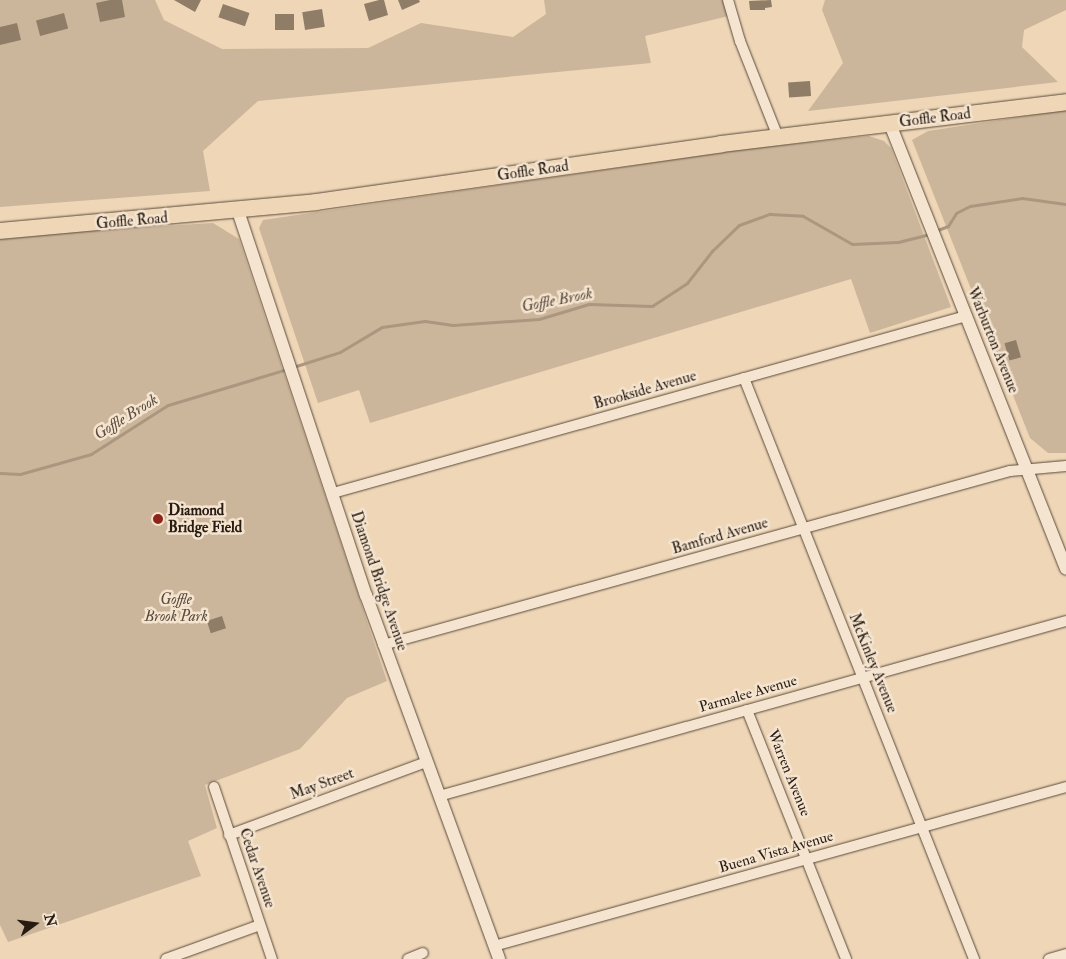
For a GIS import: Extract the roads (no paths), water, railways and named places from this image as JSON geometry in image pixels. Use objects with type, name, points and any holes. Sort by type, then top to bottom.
[{"type":"main road","name":"Goffle Road","points":[[0,231],[238,211],[778,137],[1066,102]]},
{"type":"street","points":[[728,0],[740,41],[778,137]]},
{"type":"street","name":"Warburton Avenue","points":[[890,124],[1066,568]]},
{"type":"street","name":"Diamond Bridge Avenue","points":[[238,211],[383,645],[499,959]]},
{"type":"street","name":"Brookside Avenue","points":[[333,493],[966,316]]},
{"type":"street","name":"McKinley Avenue","points":[[744,378],[974,959]]},
{"type":"street","name":"Bamford Avenue","points":[[383,645],[1026,468],[1066,466]]},
{"type":"street","name":"Parmalee Avenue","points":[[439,796],[1066,621]]},
{"type":"street","name":"Warren Avenue","points":[[748,710],[846,959]]},
{"type":"street","name":"May Street","points":[[229,835],[426,762]]},
{"type":"street","name":"Cedar Avenue","points":[[214,787],[272,959]]},
{"type":"street","name":"Buena Vista Avenue","points":[[494,946],[1066,787]]},
{"type":"street","points":[[166,959],[260,925]]},
{"type":"street","points":[[408,959],[423,953]]},
{"type":"street","points":[[1049,959],[1066,954]]},
{"type":"waterway","name":"Goffle Brook","points":[[935,231],[948,226],[956,213],[970,206],[1022,198],[1066,204]]},
{"type":"waterway","name":"Goffle Brook","points":[[293,367],[340,352],[382,327],[425,321],[453,325],[539,319],[589,304],[652,306],[687,283],[712,251],[739,225],[770,214],[803,216],[852,244],[898,242],[929,234]]},
{"type":"waterway","name":"Goffle Brook","points":[[0,473],[20,474],[91,454],[168,405],[287,369]]},
{"type":"place","name":"Diamond Bridge Field","points":[[158,519]]},
{"type":"park label","name":"Goffle Brook Park","points":[[176,608]]}]
